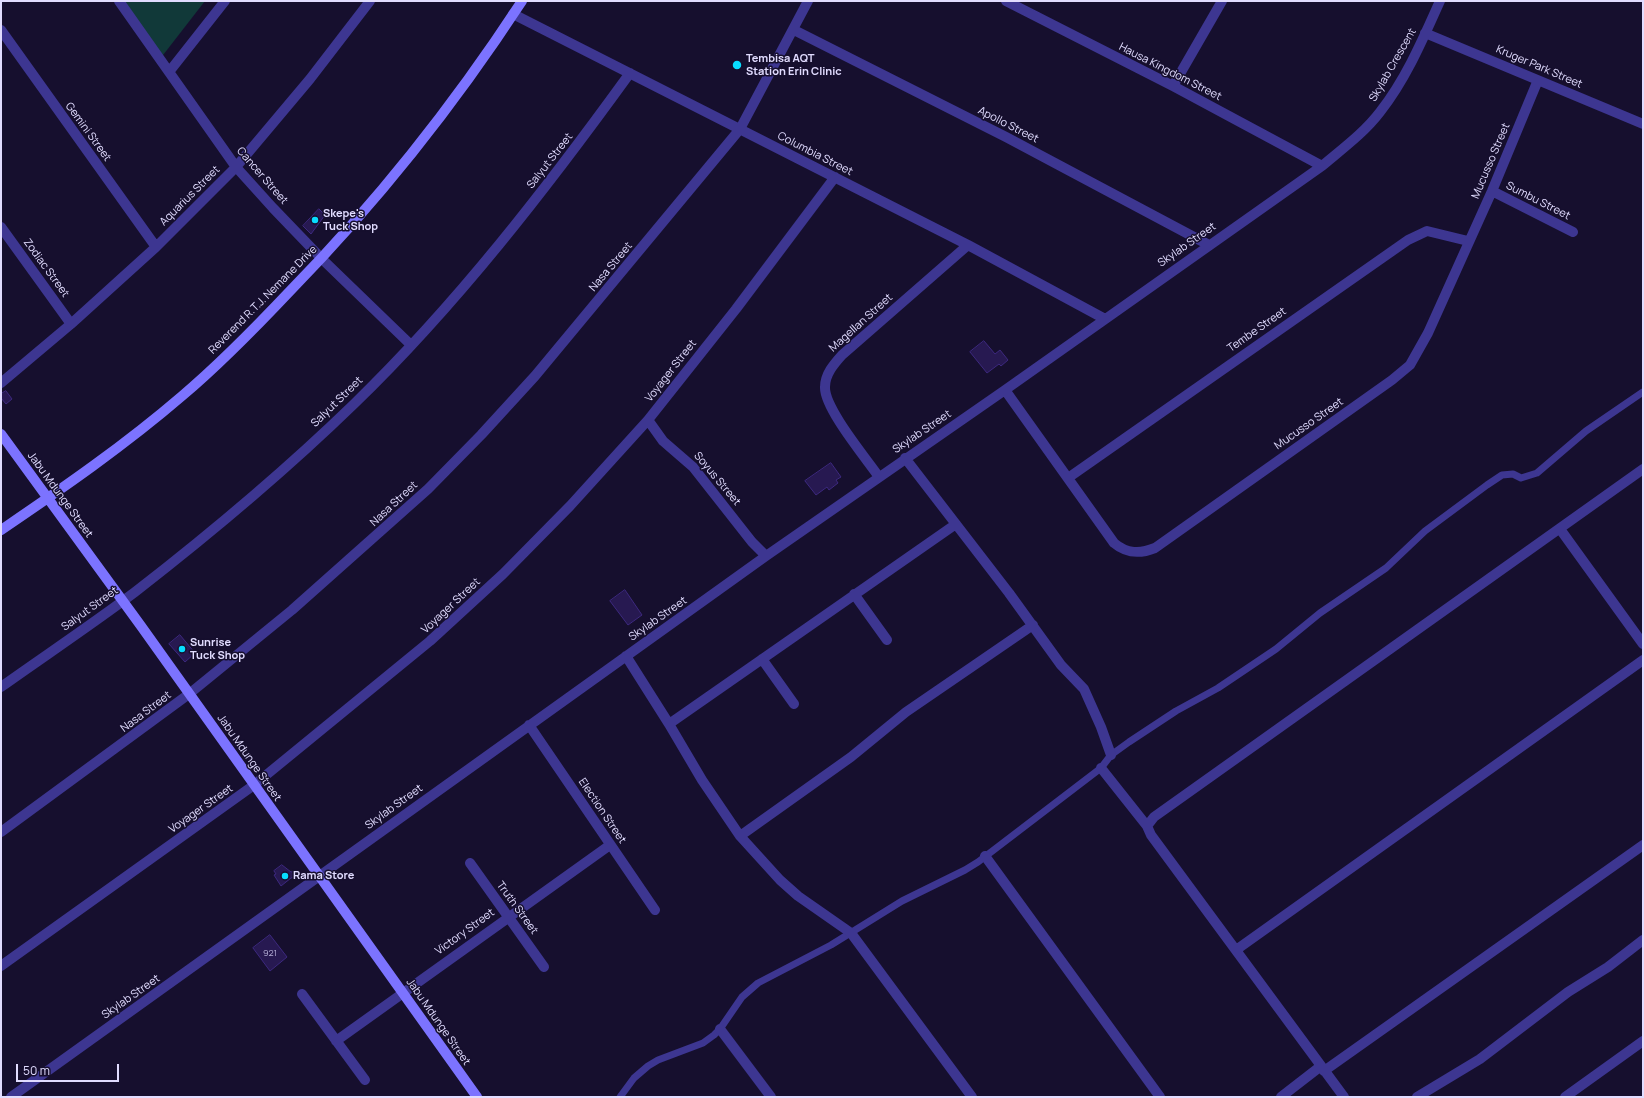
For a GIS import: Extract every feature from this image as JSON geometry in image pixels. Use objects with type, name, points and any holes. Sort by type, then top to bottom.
[{"type":"street","name":"Cancer Street","points":[[119,1],[236,167],[322,259],[411,345]]},
{"type":"street","points":[[169,72],[225,1]]},
{"type":"street","name":"Aquarius Street","points":[[1,383],[71,324],[156,247],[236,167],[310,79],[370,1]]},
{"type":"street","name":"Reverend R.T.J. Nemane Drive","points":[[1,530],[103,459],[183,395],[244,338],[322,259],[404,164],[464,85],[522,1]]},
{"type":"street","name":"Nasa Street","points":[[1,832],[189,694],[328,580],[428,489],[460,457],[535,376],[740,129],[794,30],[808,1]]},
{"type":"street","name":"Hausa Kingdom Street","points":[[1006,1],[1173,86],[1322,166]]},
{"type":"street","points":[[1173,86],[1222,1]]},
{"type":"street","name":"Skylab Crescent","points":[[1322,166],[1364,129],[1380,112],[1408,67],[1440,1]]},
{"type":"street","name":"Columbia Street","points":[[513,14],[968,245],[1105,319]]},
{"type":"street","name":"Gemini Street","points":[[1,30],[156,247]]},
{"type":"street","name":"Apollo Street","points":[[794,30],[1006,137],[1209,245]]},
{"type":"street","name":"Kruger Park Street","points":[[1425,33],[1643,124]]},
{"type":"street","name":"Salyut Street","points":[[1,687],[122,601],[226,519],[281,472],[355,403],[445,309],[527,211],[630,73]]},
{"type":"street","name":"Mucusso Street","points":[[1005,390],[1114,543],[1120,549],[1137,553],[1155,548],[1403,372],[1415,358],[1425,340],[1468,240],[1492,190],[1538,80]]},
{"type":"street","name":"Skylab Street","points":[[11,1097],[766,556],[1005,390],[1322,166]]},
{"type":"street","name":"Voyager Street","points":[[1,966],[254,785],[430,641],[534,543],[648,420],[736,309],[835,178]]},
{"type":"street","name":"Sumbu Street","points":[[1492,190],[1573,232]]},
{"type":"street","name":"Zodiac Street","points":[[1,227],[71,324]]},
{"type":"street","name":"Tembe Street","points":[[1068,478],[1408,240],[1427,231],[1468,240]]},
{"type":"street","name":"Magellan Street","points":[[879,477],[831,408],[825,388],[826,378],[832,366],[842,355],[968,245]]},
{"type":"street","name":"Soyus Street","points":[[648,420],[663,441],[693,467],[715,492],[752,542],[766,556]]},
{"type":"street","name":"Jabu Mdunge Street","points":[[1,434],[477,1097]]},
{"type":"street","points":[[905,458],[1061,665],[1084,689],[1101,726],[1111,755]]},
{"type":"street","points":[[1147,826],[1154,817],[1643,469]]},
{"type":"street","points":[[669,724],[956,524]]},
{"type":"street","points":[[1560,529],[1643,644]]},
{"type":"street","points":[[854,594],[887,640]]},
{"type":"street","points":[[740,836],[841,764],[906,712],[1032,625]]},
{"type":"street","points":[[626,656],[702,780],[740,836],[780,880],[798,896],[851,933],[972,1097]]},
{"type":"street","points":[[762,659],[794,704]]},
{"type":"street","points":[[1236,950],[1643,660]]},
{"type":"street","name":"Election Street","points":[[529,726],[655,910]]},
{"type":"street","points":[[1101,768],[1147,826],[1151,834],[1344,1097]]},
{"type":"street","name":"Victory Street","points":[[336,1041],[508,916],[610,845]]},
{"type":"street","points":[[1280,1097],[1643,845]]},
{"type":"street","points":[[986,856],[1160,1097]]},
{"type":"street","name":"Truth Street","points":[[470,863],[544,966]]},
{"type":"street","points":[[1417,1097],[1480,1059],[1568,992],[1608,967],[1643,940]]},
{"type":"street","points":[[302,994],[365,1080]]},
{"type":"street","points":[[720,1029],[771,1097]]},
{"type":"street","points":[[1565,1097],[1643,1041]]},
{"type":"lane","points":[[620,1097],[634,1078],[648,1066],[658,1060],[703,1043],[720,1029],[734,1005],[753,986],[851,933],[902,901],[965,870],[986,856],[1101,768],[1111,755],[1168,716],[1213,691],[1268,654],[1320,613],[1386,568],[1425,531],[1492,481],[1502,475],[1513,474],[1521,478],[1538,473],[1586,431],[1643,392]]},
{"type":"green space","points":[[117,1],[205,1],[160,59]]},
{"type":"building","name":"Skepe's Tuck Shop","points":[[319,209],[325,215],[311,234],[303,226]]},
{"type":"building","points":[[984,341],[995,354],[1000,350],[1008,360],[1001,366],[999,364],[987,373],[970,352]]},
{"type":"building","points":[[6,391],[12,399],[6,404],[1,398],[1,394]]},
{"type":"building","points":[[831,463],[841,477],[836,480],[838,483],[829,490],[827,487],[816,495],[805,481]]},
{"type":"building","points":[[625,590],[642,615],[628,625],[610,601]]},
{"type":"building","name":"Sunrise Tuck Shop","points":[[180,635],[195,653],[185,662],[169,644]]},
{"type":"building","name":"Rama Store","points":[[282,865],[291,872],[295,871],[295,877],[291,878],[281,886],[274,875],[276,874],[274,871]]},
{"type":"building","points":[[270,935],[287,957],[270,971],[253,948]]},
{"type":"place","name":"Tembisa AQT Station Erin Clinic","points":[[737,65]]},
{"type":"place","name":"Skepe's Tuck Shop","points":[[315,220]]},
{"type":"place","name":"Sunrise Tuck Shop","points":[[182,649]]},
{"type":"place","name":"Rama Store","points":[[285,876]]}]
